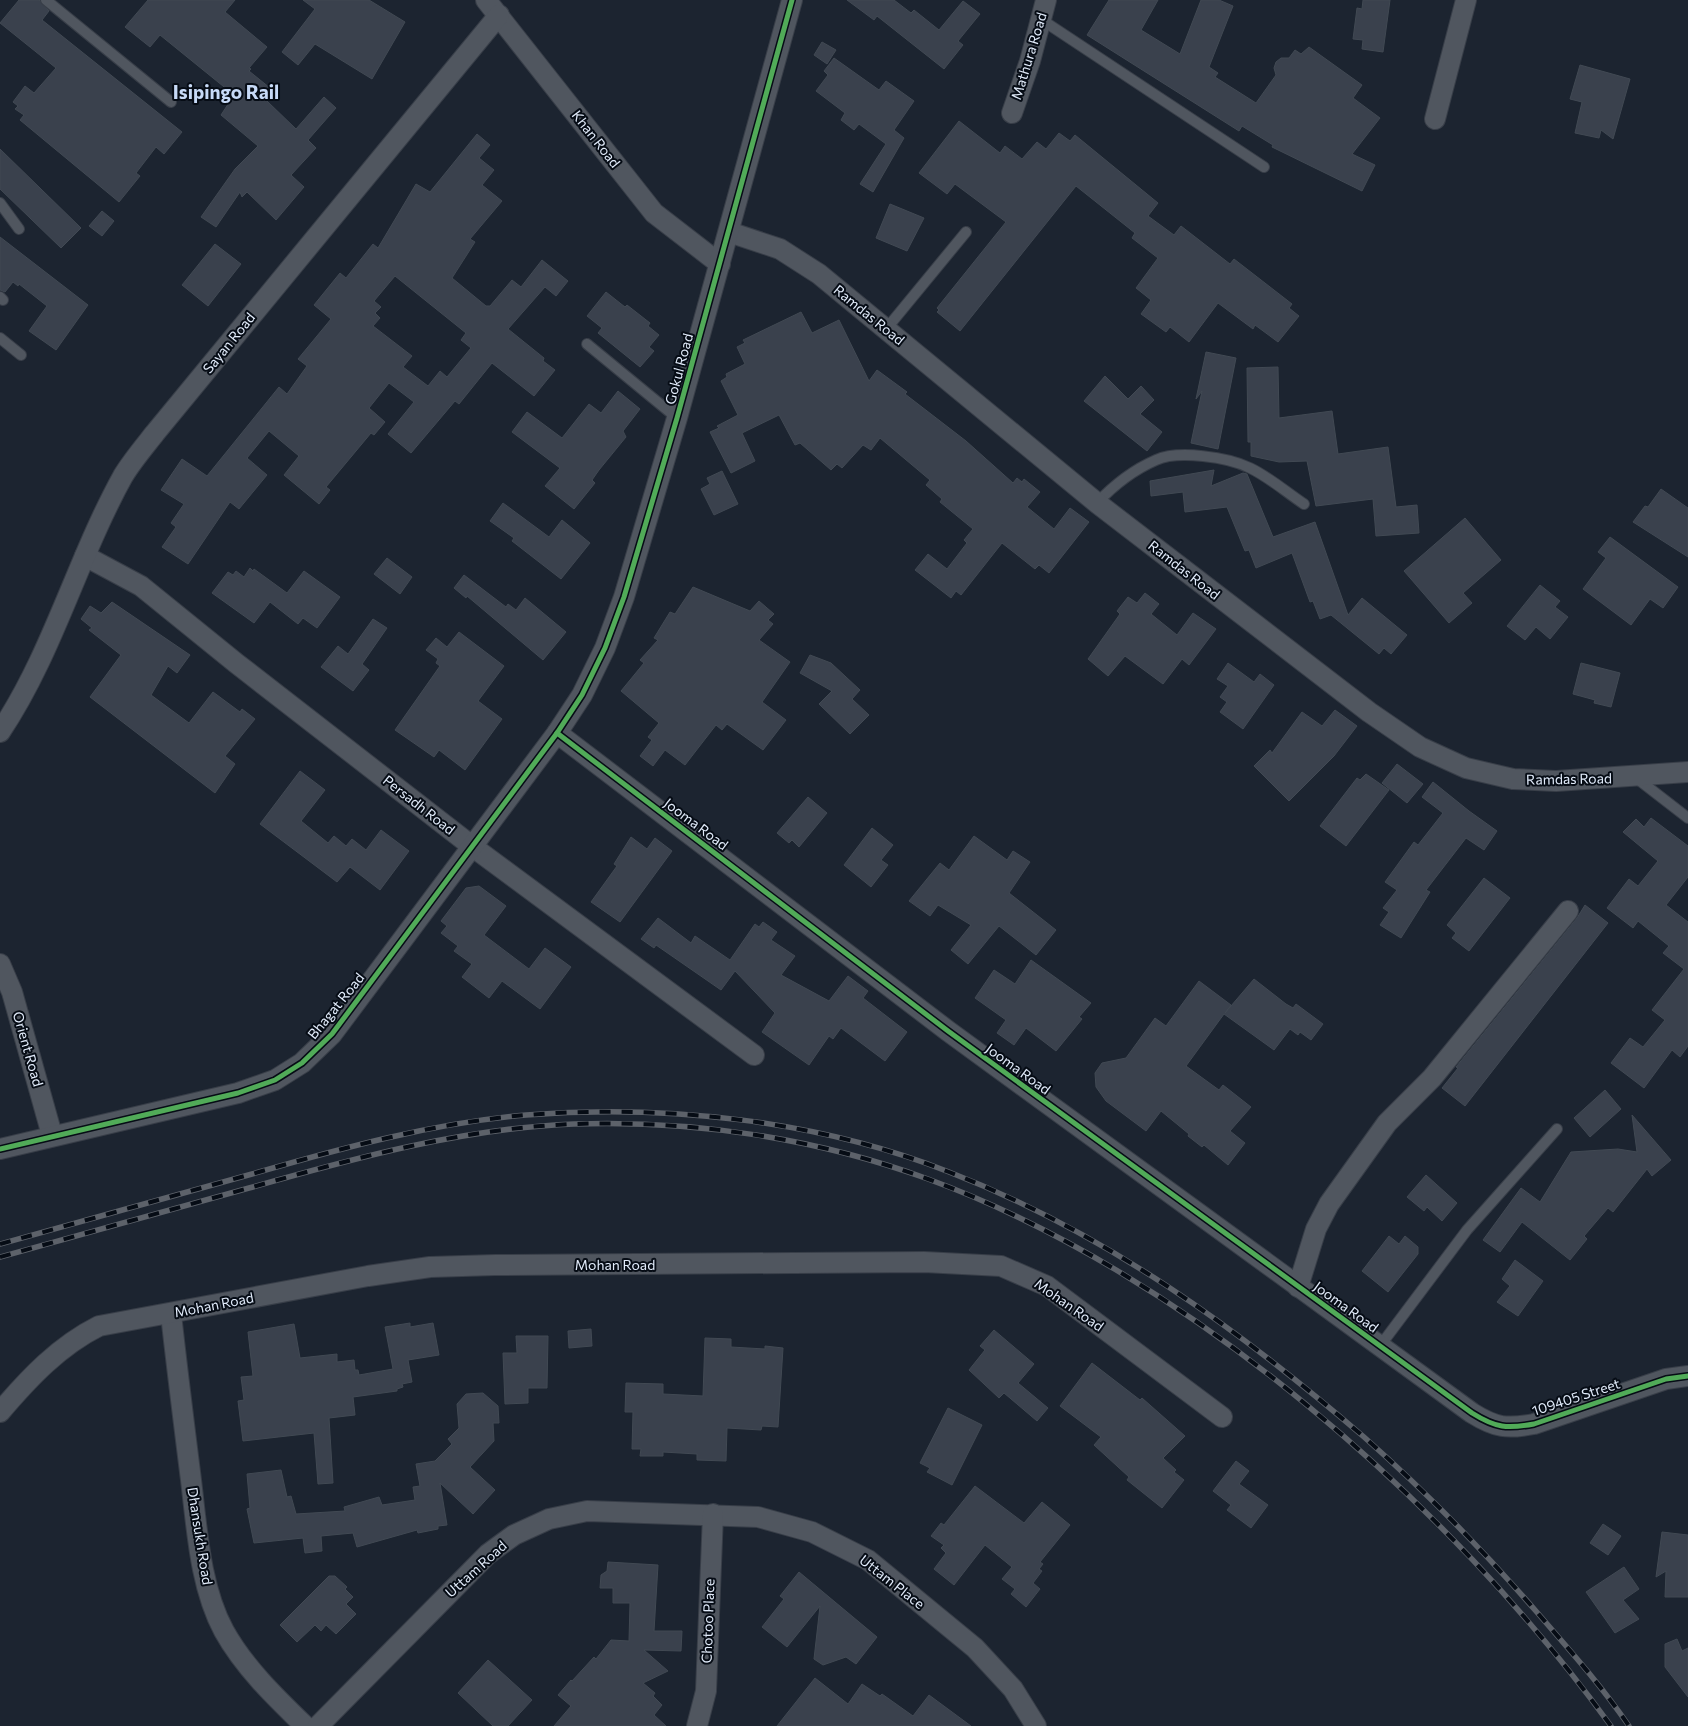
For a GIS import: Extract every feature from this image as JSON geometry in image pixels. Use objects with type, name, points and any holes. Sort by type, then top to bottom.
[{"type":"street","name":"Gokul Road","points":[[557,733],[582,695],[605,648],[624,597],[678,418],[792,0]]},
{"type":"street","name":"Mathura Road","points":[[1012,113],[1042,20],[1046,0]]},
{"type":"street","points":[[1435,119],[1466,0]]},
{"type":"street","name":"Khan Road","points":[[492,7],[654,213],[720,264]]},
{"type":"street","name":"Sayan Road","points":[[0,732],[32,680],[105,510],[124,474],[492,7]]},
{"type":"street","name":"Ramdas Road","points":[[729,232],[780,249],[819,274],[887,328],[1097,503],[1369,712],[1420,747],[1466,768],[1513,779],[1556,781],[1688,772]]},
{"type":"street","name":"Persadh Road","points":[[85,556],[141,586],[236,664],[473,847],[754,1055]]},
{"type":"street","name":"Sayan Road","points":[[0,719],[17,706]]},
{"type":"street","name":"Bhagat Road","points":[[0,1149],[52,1135],[238,1094],[275,1080],[302,1063],[332,1034],[557,733]]},
{"type":"street","name":"Jooma Road","points":[[557,733],[948,1031],[1472,1413]]},
{"type":"street","points":[[1298,1287],[1316,1229],[1329,1204],[1387,1123],[1432,1078],[1568,911]]},
{"type":"street","name":"Orient Road","points":[[0,964],[12,992],[52,1135]]},
{"type":"street","name":"Mohan Road","points":[[0,1412],[22,1386],[76,1337],[99,1326],[368,1276],[430,1268],[976,1263],[1001,1266],[1047,1286],[1222,1416]]},
{"type":"street","name":"Dhansukh Road","points":[[171,1314],[197,1533],[209,1592],[224,1630],[246,1663],[270,1692],[305,1726]]},
{"type":"street","name":"109405 Street","points":[[1472,1413],[1491,1424],[1516,1428],[1561,1415],[1666,1379],[1688,1376]]},
{"type":"street","name":"Uttam Road","points":[[318,1726],[488,1554],[514,1535],[549,1519],[587,1511],[713,1514]]},
{"type":"street","name":"Uttam Place","points":[[713,1514],[758,1517],[812,1532],[868,1560],[975,1648],[1012,1689],[1036,1726]]},
{"type":"street","name":"Chotoo Place","points":[[697,1726],[706,1691],[713,1514]]},
{"type":"lane","points":[[46,0],[171,102]]},
{"type":"lane","points":[[1042,20],[1264,167]]},
{"type":"lane","points":[[0,204],[19,230]]},
{"type":"lane","points":[[887,328],[966,232]]},
{"type":"lane","points":[[0,338],[21,356]]},
{"type":"lane","points":[[587,344],[678,418]]},
{"type":"lane","points":[[1097,503],[1111,489],[1157,459],[1187,456],[1219,458],[1249,467],[1304,504]]},
{"type":"lane","points":[[1634,776],[1688,818]]},
{"type":"lane","points":[[1380,1346],[1467,1230],[1557,1129]]},
{"type":"building","points":[[19,0],[39,0],[49,11],[42,20],[182,132],[164,154],[156,147],[136,173],[140,176],[119,202],[20,120],[24,115],[15,109],[18,106],[13,102],[25,86],[34,93],[56,68],[0,23]]},
{"type":"building","points":[[148,0],[235,0],[225,12],[267,47],[249,68],[251,69],[249,71],[275,92],[267,101],[296,129],[324,97],[336,108],[308,140],[316,148],[291,175],[304,187],[276,220],[247,192],[242,197],[240,192],[216,227],[201,217],[235,169],[258,146],[221,115],[234,95],[160,35],[150,47],[125,27]]},
{"type":"building","points":[[303,0],[369,0],[405,22],[372,79],[315,44],[298,65],[282,52],[315,9]]},
{"type":"building","points":[[847,0],[894,0],[911,13],[914,10],[939,30],[963,1],[980,14],[958,41],[963,45],[944,69],[877,16],[874,20]]},
{"type":"building","points":[[1109,0],[1158,0],[1141,30],[1180,54],[1201,0],[1219,0],[1233,6],[1209,67],[1218,73],[1215,77],[1256,103],[1276,75],[1274,68],[1276,62],[1281,58],[1289,58],[1295,50],[1301,54],[1309,47],[1362,85],[1353,98],[1380,118],[1352,154],[1375,165],[1362,191],[1272,147],[1273,145],[1242,126],[1239,131],[1087,35]]},
{"type":"building","points":[[1363,0],[1390,0],[1383,52],[1362,49],[1363,40],[1353,39],[1357,8],[1362,9]]},
{"type":"building","points":[[822,42],[836,50],[827,64],[814,55]]},
{"type":"building","points":[[834,58],[879,90],[886,81],[914,101],[894,130],[904,138],[873,192],[860,184],[886,144],[859,124],[854,130],[841,120],[845,113],[816,91],[828,75],[824,71]]},
{"type":"building","points":[[1580,65],[1630,79],[1613,139],[1601,130],[1599,138],[1575,133],[1582,102],[1570,99]]},
{"type":"building","points":[[959,121],[1000,153],[1005,146],[1022,159],[1037,142],[1046,149],[1059,133],[1070,141],[1075,135],[1158,203],[1148,216],[1174,235],[1181,226],[1230,264],[1234,259],[1292,304],[1289,308],[1299,316],[1278,342],[1255,325],[1253,329],[1218,303],[1189,342],[1170,327],[1166,332],[1141,314],[1151,300],[1136,288],[1158,258],[1132,238],[1135,233],[1076,186],[960,331],[937,312],[939,310],[937,308],[1006,222],[955,184],[947,194],[919,173]]},
{"type":"building","points":[[477,134],[490,145],[479,158],[494,170],[482,185],[502,201],[470,239],[475,242],[452,278],[486,306],[490,306],[512,280],[521,287],[542,260],[568,281],[556,296],[545,287],[508,329],[544,358],[543,361],[555,370],[534,396],[492,363],[459,404],[455,401],[411,453],[388,434],[414,402],[389,383],[369,408],[385,422],[374,435],[371,433],[326,487],[330,490],[319,504],[284,475],[299,456],[269,431],[247,458],[267,475],[239,509],[230,502],[188,564],[162,547],[176,527],[171,523],[184,504],[161,490],[182,459],[207,476],[279,387],[287,394],[307,366],[298,359],[331,319],[314,305],[340,273],[346,278],[373,244],[378,248],[416,184],[430,192]],"holes":[[[395,276],[466,333],[461,340],[471,348],[447,377],[440,371],[428,386],[403,367],[412,356],[373,326],[380,318],[375,313],[381,307],[374,301]]]},
{"type":"building","points":[[0,149],[81,228],[61,248],[0,189]]},
{"type":"building","points":[[890,204],[924,218],[907,251],[876,238]]},
{"type":"building","points":[[102,211],[114,221],[102,236],[89,226]]},
{"type":"building","points":[[0,237],[88,305],[56,350],[29,331],[47,306],[19,284],[18,286],[13,282],[5,292],[0,290]]},
{"type":"building","points":[[215,244],[241,264],[208,306],[182,285]]},
{"type":"building","points":[[606,292],[650,323],[648,326],[659,335],[649,347],[654,351],[640,367],[598,333],[602,328],[587,316]]},
{"type":"building","points":[[801,312],[812,333],[839,320],[869,381],[877,370],[907,392],[905,394],[966,441],[1013,483],[1017,478],[1022,482],[1024,479],[1040,492],[1027,507],[1054,529],[1070,508],[1089,522],[1049,573],[1039,565],[1035,569],[1002,543],[961,595],[956,591],[951,598],[915,570],[928,554],[947,569],[967,543],[964,540],[973,529],[940,502],[942,499],[926,485],[930,480],[880,438],[871,450],[863,445],[842,468],[837,464],[831,470],[800,443],[795,445],[779,415],[742,433],[755,461],[731,473],[710,432],[738,415],[721,381],[727,377],[726,374],[745,364],[737,347],[745,343],[743,340]]},
{"type":"building","points":[[1206,352],[1236,358],[1218,449],[1191,443],[1202,391],[1196,399]]},
{"type":"building","points":[[1278,367],[1279,418],[1332,411],[1338,454],[1388,447],[1396,507],[1417,505],[1419,533],[1376,536],[1373,499],[1316,506],[1307,461],[1279,462],[1251,456],[1251,442],[1248,442],[1247,368]]},
{"type":"building","points":[[1105,376],[1128,399],[1141,386],[1154,400],[1140,414],[1162,432],[1147,451],[1084,401]]},
{"type":"building","points":[[618,391],[640,409],[623,431],[626,437],[599,470],[592,480],[595,483],[574,509],[545,486],[560,468],[512,432],[527,412],[562,438],[589,404],[601,413]]},
{"type":"building","points":[[1214,470],[1211,486],[1243,473],[1247,474],[1273,537],[1315,522],[1348,615],[1362,598],[1407,635],[1391,654],[1384,648],[1379,654],[1331,615],[1320,619],[1313,601],[1310,602],[1292,553],[1256,568],[1249,550],[1245,551],[1227,507],[1185,512],[1183,492],[1151,496],[1150,481]]},
{"type":"building","points":[[722,471],[738,504],[714,515],[701,489],[710,484],[707,478]]},
{"type":"building","points":[[1661,489],[1688,508],[1688,557],[1633,522],[1645,506],[1648,507]]},
{"type":"building","points":[[503,503],[549,537],[562,520],[590,543],[561,579],[512,541],[514,538],[490,521]]},
{"type":"building","points":[[1465,518],[1501,560],[1463,593],[1472,603],[1449,623],[1404,571]]},
{"type":"building","points":[[1610,537],[1678,587],[1663,608],[1650,599],[1631,625],[1583,589],[1606,558],[1598,552]]},
{"type":"building","points":[[387,558],[412,577],[400,594],[374,574]]},
{"type":"building","points":[[250,568],[287,593],[304,571],[340,597],[317,628],[303,618],[298,624],[270,602],[254,623],[212,593],[228,572],[233,575],[236,571],[244,577]]},
{"type":"building","points":[[464,575],[506,607],[508,604],[516,610],[525,598],[566,632],[543,660],[467,596],[466,598],[454,588]]},
{"type":"building","points":[[1540,585],[1560,601],[1555,607],[1568,617],[1550,639],[1536,627],[1525,640],[1507,626]]},
{"type":"building","points":[[693,587],[750,611],[759,601],[774,614],[768,620],[773,624],[759,640],[790,662],[762,702],[786,720],[763,750],[727,724],[722,730],[716,725],[685,765],[665,750],[653,766],[640,756],[652,740],[648,737],[659,723],[621,691],[644,663],[640,660],[658,640],[654,638],[670,612],[675,614]]},
{"type":"building","points":[[1145,593],[1159,604],[1151,614],[1177,635],[1193,613],[1216,629],[1189,665],[1182,659],[1163,684],[1125,656],[1108,676],[1088,659],[1120,614],[1117,611],[1128,597],[1137,603]]},
{"type":"building","points":[[112,602],[190,655],[177,673],[168,666],[151,695],[189,723],[213,692],[240,712],[242,709],[255,719],[225,756],[235,764],[215,793],[90,697],[121,655],[89,630],[92,628],[81,619],[90,606],[101,613]]},
{"type":"building","points":[[373,619],[387,628],[362,664],[369,670],[353,691],[321,667],[338,646],[348,654]]},
{"type":"building","points":[[459,632],[504,666],[478,701],[502,719],[465,770],[439,750],[434,757],[395,730],[440,666],[436,663],[438,659],[426,650],[436,638],[447,647]]},
{"type":"building","points":[[810,655],[831,663],[860,690],[852,699],[869,715],[850,734],[819,704],[832,691],[800,673]]},
{"type":"building","points":[[1228,663],[1254,682],[1260,674],[1274,685],[1243,729],[1220,712],[1227,702],[1220,697],[1228,686],[1217,679]]},
{"type":"building","points":[[1581,663],[1620,673],[1611,707],[1594,703],[1595,700],[1573,694]]},
{"type":"building","points":[[1335,710],[1357,726],[1334,756],[1289,801],[1254,766],[1270,750],[1272,753],[1302,712],[1322,726]]},
{"type":"building","points":[[1397,764],[1423,784],[1407,803],[1382,783]]},
{"type":"building","points":[[300,771],[325,790],[301,821],[328,843],[334,836],[346,846],[352,839],[366,850],[381,830],[409,851],[380,890],[350,867],[337,882],[260,824]]},
{"type":"building","points":[[1366,774],[1389,790],[1346,846],[1320,826],[1357,778],[1360,780]]},
{"type":"building","points":[[1433,782],[1497,831],[1484,850],[1466,838],[1426,890],[1430,892],[1401,938],[1380,925],[1389,912],[1383,908],[1397,890],[1385,882],[1414,842],[1418,845],[1443,813],[1422,797]]},
{"type":"building","points":[[808,797],[827,813],[799,847],[792,840],[789,843],[777,833]]},
{"type":"building","points":[[1651,818],[1688,846],[1688,877],[1666,905],[1688,922],[1688,1046],[1680,1057],[1672,1050],[1644,1088],[1611,1063],[1630,1038],[1643,1047],[1665,1020],[1652,1010],[1684,969],[1663,953],[1669,946],[1638,921],[1633,928],[1607,908],[1629,879],[1638,886],[1658,861],[1623,832],[1636,819],[1644,827]]},
{"type":"building","points":[[872,828],[893,845],[881,860],[888,865],[871,887],[844,865]]},
{"type":"building","points":[[974,836],[1007,860],[1013,851],[1030,862],[1009,893],[1056,930],[1036,955],[999,926],[968,964],[951,950],[971,925],[938,905],[930,916],[909,901],[940,863],[949,870]]},
{"type":"building","points":[[631,837],[647,849],[655,838],[672,851],[620,922],[591,902],[617,866],[614,864]]},
{"type":"building","points":[[1484,878],[1510,898],[1469,951],[1452,938],[1456,933],[1447,925]]},
{"type":"building","points":[[479,886],[506,906],[484,935],[529,969],[545,948],[571,967],[540,1009],[502,981],[489,998],[462,977],[472,964],[454,951],[458,946],[441,933],[447,926],[441,921],[466,888]]},
{"type":"building","points":[[1585,905],[1608,923],[1465,1106],[1442,1088],[1458,1068],[1456,1067],[1577,918]]},
{"type":"building","points":[[658,918],[691,943],[695,936],[730,960],[755,924],[759,927],[763,922],[777,932],[771,940],[795,956],[781,975],[829,1001],[848,976],[868,991],[863,998],[907,1032],[885,1061],[841,1028],[833,1039],[829,1036],[809,1065],[762,1032],[775,1013],[735,971],[721,990],[656,945],[654,948],[641,939]]},
{"type":"building","points":[[1031,960],[1091,1003],[1079,1017],[1082,1019],[1056,1051],[1026,1028],[1014,1045],[997,1033],[1006,1020],[975,998],[994,970],[1015,984]]},
{"type":"building","points":[[1254,979],[1286,1004],[1293,1008],[1296,1004],[1323,1024],[1311,1040],[1300,1032],[1298,1035],[1290,1029],[1274,1050],[1224,1014],[1186,1066],[1219,1090],[1223,1085],[1251,1107],[1230,1131],[1245,1143],[1228,1165],[1204,1145],[1202,1147],[1188,1136],[1189,1134],[1161,1111],[1146,1131],[1106,1101],[1096,1087],[1095,1073],[1102,1063],[1126,1058],[1155,1018],[1166,1026],[1199,981],[1231,1005],[1225,1013]]},
{"type":"building","points":[[1605,1090],[1621,1109],[1590,1137],[1574,1118]]},
{"type":"building","points":[[1632,1115],[1671,1160],[1652,1176],[1647,1169],[1613,1212],[1608,1208],[1584,1236],[1587,1239],[1570,1260],[1522,1222],[1500,1252],[1483,1240],[1521,1188],[1540,1202],[1571,1152],[1618,1149],[1637,1152]]},
{"type":"building","points":[[1426,1175],[1457,1203],[1442,1221],[1427,1207],[1424,1211],[1407,1197]]},
{"type":"building","points":[[1389,1236],[1399,1244],[1405,1236],[1418,1247],[1418,1254],[1388,1292],[1362,1271]]},
{"type":"building","points":[[1515,1260],[1543,1281],[1518,1316],[1497,1302],[1510,1286],[1502,1279]]},
{"type":"building","points":[[410,1323],[410,1327],[433,1323],[439,1355],[408,1360],[412,1382],[402,1384],[403,1387],[397,1389],[397,1391],[353,1397],[355,1415],[329,1418],[333,1483],[318,1484],[314,1433],[243,1441],[238,1401],[244,1400],[241,1377],[253,1376],[248,1332],[294,1324],[300,1358],[337,1354],[337,1362],[354,1360],[355,1370],[358,1370],[359,1375],[393,1369],[385,1327]]},
{"type":"building","points":[[591,1329],[592,1346],[569,1348],[568,1331]]},
{"type":"building","points":[[994,1330],[1034,1364],[1018,1383],[1048,1408],[1037,1421],[1004,1393],[999,1398],[969,1370],[985,1350],[980,1346]]},
{"type":"building","points":[[516,1336],[548,1336],[547,1388],[528,1388],[528,1403],[505,1404],[503,1353],[517,1353]]},
{"type":"building","points":[[705,1338],[731,1339],[731,1347],[765,1349],[765,1346],[783,1348],[778,1427],[762,1426],[761,1430],[727,1428],[726,1461],[697,1460],[697,1454],[663,1452],[663,1456],[640,1456],[641,1449],[632,1449],[633,1412],[625,1412],[626,1383],[663,1384],[663,1394],[703,1396]]},
{"type":"building","points":[[1092,1363],[1140,1400],[1142,1398],[1185,1436],[1163,1458],[1176,1470],[1174,1472],[1184,1480],[1162,1508],[1127,1480],[1129,1477],[1094,1445],[1101,1437],[1060,1406]]},
{"type":"building","points":[[483,1393],[498,1406],[499,1423],[493,1423],[494,1441],[470,1467],[495,1490],[473,1514],[440,1483],[447,1525],[438,1526],[438,1529],[418,1533],[417,1530],[357,1547],[353,1533],[321,1536],[322,1551],[305,1553],[303,1538],[254,1543],[247,1509],[250,1508],[247,1474],[281,1470],[287,1497],[291,1496],[296,1514],[345,1511],[344,1507],[379,1497],[382,1505],[415,1500],[413,1487],[420,1486],[416,1464],[435,1461],[452,1444],[448,1439],[459,1428],[457,1404],[466,1394]]},
{"type":"building","points":[[948,1408],[982,1425],[952,1485],[927,1472],[930,1468],[920,1463]]},
{"type":"building","points":[[1236,1461],[1249,1471],[1239,1484],[1268,1505],[1251,1528],[1227,1510],[1231,1505],[1213,1491]]},
{"type":"building","points":[[975,1486],[1024,1523],[1042,1502],[1070,1525],[1040,1562],[1043,1564],[1039,1569],[1042,1571],[1033,1583],[1040,1589],[1026,1607],[1011,1594],[1015,1589],[1002,1579],[1012,1567],[985,1545],[954,1585],[934,1569],[946,1553],[941,1548],[944,1545],[931,1536],[941,1523],[944,1525]]},
{"type":"building","points":[[1603,1524],[1621,1536],[1608,1555],[1590,1543]]},
{"type":"building","points":[[1662,1532],[1688,1535],[1688,1597],[1665,1597],[1666,1571],[1656,1577]]},
{"type":"building","points":[[608,1562],[658,1565],[654,1631],[682,1631],[681,1651],[644,1650],[668,1671],[643,1683],[655,1693],[653,1696],[662,1705],[654,1715],[666,1726],[554,1726],[571,1706],[558,1695],[571,1680],[594,1657],[596,1659],[611,1640],[629,1641],[630,1603],[613,1603],[613,1588],[600,1588],[601,1575],[607,1571]]},
{"type":"building","points":[[1624,1567],[1639,1589],[1623,1600],[1639,1619],[1615,1633],[1586,1592]]},
{"type":"building","points":[[799,1572],[877,1637],[856,1664],[846,1657],[823,1665],[814,1659],[820,1606],[787,1647],[762,1627],[784,1599],[780,1596]]},
{"type":"building","points":[[329,1576],[335,1576],[347,1587],[345,1589],[353,1597],[346,1604],[356,1614],[336,1634],[326,1625],[321,1631],[315,1625],[297,1642],[280,1625]]},
{"type":"building","points":[[1677,1639],[1682,1651],[1688,1648],[1688,1697],[1665,1667],[1665,1644]]},
{"type":"building","points":[[488,1660],[532,1700],[508,1726],[493,1726],[458,1693]]},
{"type":"building","points":[[815,1678],[848,1704],[862,1684],[880,1696],[882,1694],[913,1716],[929,1695],[971,1726],[777,1726]]},
{"type":"railway","points":[[0,1244],[354,1146],[422,1130],[526,1115],[579,1112],[686,1114],[794,1128],[899,1154],[949,1172],[1006,1196],[1062,1224],[1168,1286],[1268,1358],[1364,1437],[1452,1520],[1515,1587],[1559,1638],[1629,1726]]},
{"type":"railway","points":[[0,1257],[369,1156],[410,1146],[492,1131],[574,1124],[664,1125],[754,1135],[798,1143],[886,1165],[928,1179],[1025,1221],[1122,1273],[1216,1335],[1307,1405],[1393,1480],[1473,1560],[1546,1643],[1611,1726]]},
{"type":"cycle path","points":[[0,1149],[238,1093],[275,1080],[302,1063],[332,1034],[557,733],[582,695],[605,648],[624,597],[677,418],[792,0]]},
{"type":"cycle path","points":[[557,733],[948,1031],[1480,1418],[1509,1427],[1534,1424],[1666,1379],[1688,1376]]},
{"type":"district","name":"Isipingo Rail","points":[[226,92]]}]
